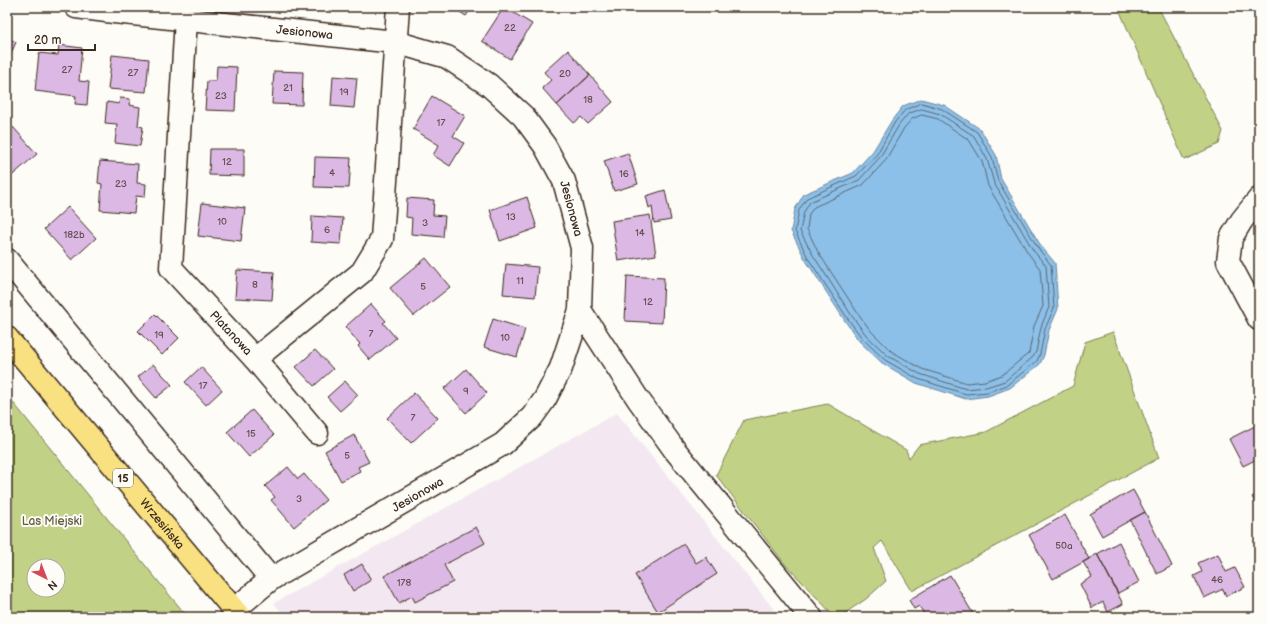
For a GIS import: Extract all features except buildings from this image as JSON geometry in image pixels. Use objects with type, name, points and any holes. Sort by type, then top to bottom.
[{"type":"main road","name":"Wrzesińska","points":[[7,338],[237,613]]},
{"type":"street","name":"Jesionowa","points":[[76,7],[395,42],[447,57],[489,85],[523,116],[545,146],[564,181],[582,248],[580,310],[561,368],[545,399],[532,417],[504,444],[271,579],[237,613]]},
{"type":"street","name":"Platanowa","points":[[186,19],[171,268],[254,359],[362,272],[382,238],[398,7]]},
{"type":"street","points":[[1259,199],[1242,220],[1231,238],[1228,261],[1259,319]]},
{"type":"street","points":[[7,260],[271,579]]},
{"type":"street","points":[[580,310],[638,399],[674,449],[811,617]]},
{"type":"street","points":[[254,359],[317,433]]},
{"type":"shaded area","points":[[617,413],[780,617],[285,617],[274,603]]},
{"type":"green space","points":[[1118,7],[1158,7],[1223,131],[1219,144],[1184,160]]},
{"type":"green space","points":[[1113,332],[1159,458],[912,591],[882,541],[874,548],[886,581],[866,599],[839,617],[835,617],[785,564],[716,475],[744,420],[828,404],[906,450],[909,458],[919,445],[986,432],[1073,386],[1085,342]]},
{"type":"green space","name":"Las Miejski","points":[[7,395],[171,597],[188,617],[7,617]]},
{"type":"water","points":[[921,99],[944,105],[980,129],[996,155],[1001,179],[1041,246],[1055,263],[1058,309],[1049,330],[1044,355],[1040,364],[1010,388],[988,396],[966,399],[916,383],[882,363],[859,341],[845,321],[805,259],[791,231],[795,209],[804,194],[853,173],[873,151],[892,120],[903,106]]}]
